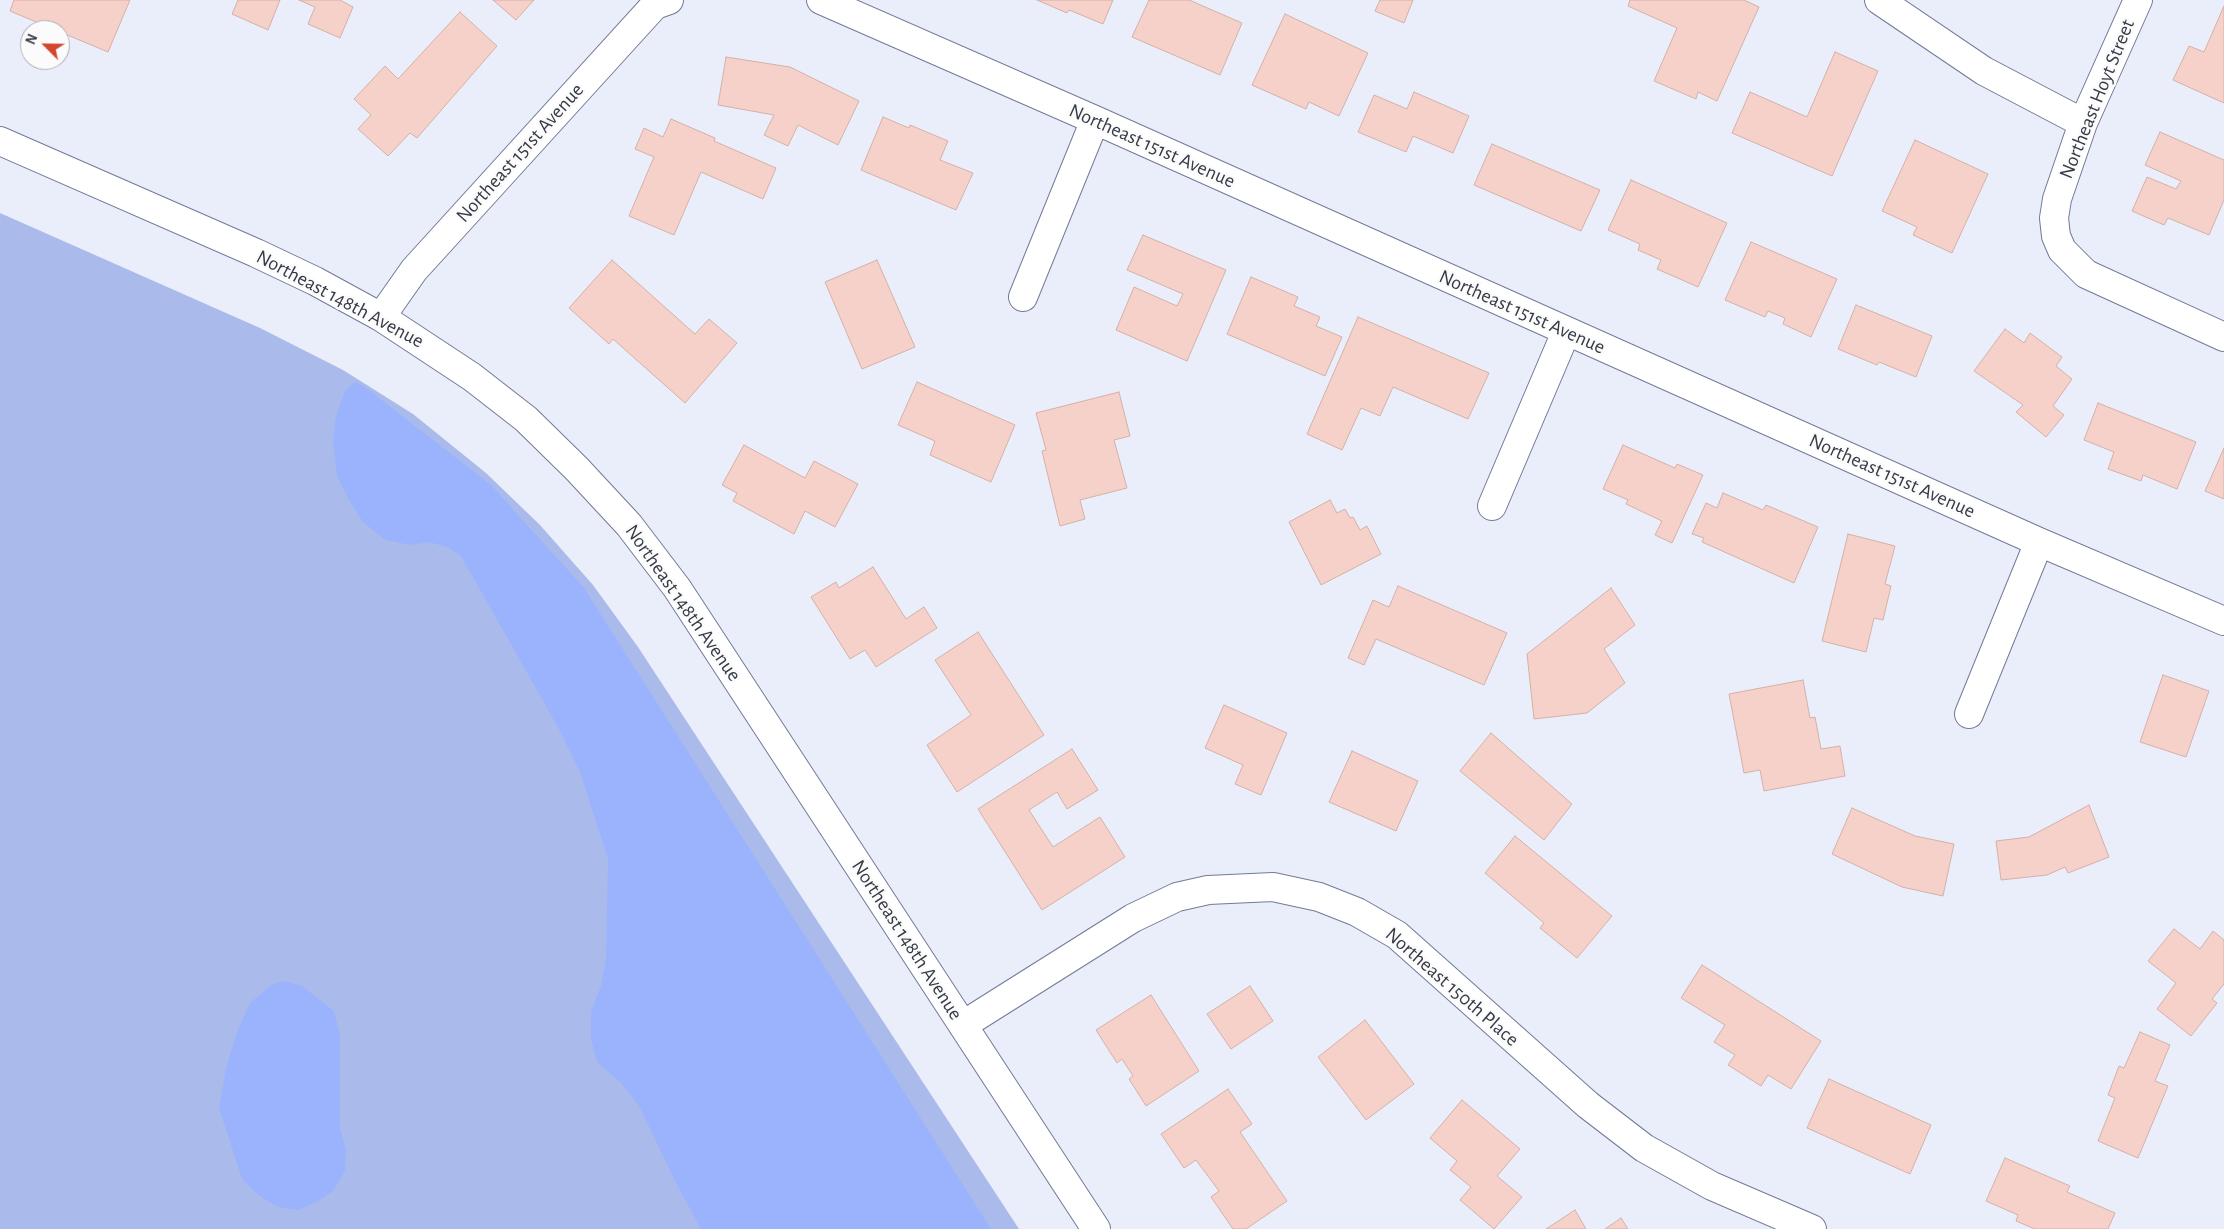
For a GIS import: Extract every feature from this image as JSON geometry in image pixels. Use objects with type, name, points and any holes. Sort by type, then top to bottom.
[{"type":"street","name":"Northeast 151st Avenue","points":[[382,317],[414,270],[655,5],[669,0]]},
{"type":"street","name":"Northeast 151st Avenue","points":[[820,0],[1095,120],[2039,542],[2224,621]]},
{"type":"street","points":[[1878,0],[1984,71],[2083,123]]},
{"type":"street","name":"Northeast Hoyt Street","points":[[2138,0],[2083,123],[2057,199],[2054,218],[2056,236],[2062,250],[2086,274],[2224,337]]},
{"type":"street","points":[[1023,296],[1095,120]]},
{"type":"street","name":"Northeast 148th Avenue","points":[[0,141],[315,280],[382,317],[472,376],[526,419],[578,469],[629,525],[677,588],[1096,1229]]},
{"type":"street","points":[[1492,506],[1566,332]]},
{"type":"street","points":[[1969,714],[2039,542]]},
{"type":"street","name":"Northeast 150th Place","points":[[963,1025],[1134,918],[1177,897],[1208,890],[1273,887],[1319,897],[1358,912],[1396,935],[1588,1105],[1644,1148],[1712,1186],[1812,1229]]},
{"type":"shaded area","points":[[0,213],[260,328],[343,370],[413,414],[486,473],[540,525],[593,585],[638,647],[1019,1229],[0,1229]]},
{"type":"shaded area","points":[[355,382],[365,387],[491,485],[584,588],[991,1229],[701,1229],[676,1183],[639,1106],[621,1083],[597,1062],[591,1039],[591,1011],[601,986],[606,959],[608,859],[580,772],[560,731],[461,556],[447,547],[429,542],[410,545],[385,540],[363,522],[349,500],[337,476],[333,440],[336,416],[345,391]]},
{"type":"shaded area","points":[[283,981],[302,986],[334,1011],[340,1035],[340,1128],[346,1149],[345,1171],[333,1191],[299,1210],[277,1207],[257,1194],[242,1179],[219,1108],[226,1068],[237,1032],[250,1003],[271,985]]},
{"type":"building","points":[[14,0],[130,0],[108,52],[70,36],[70,20],[32,20],[10,11]]},
{"type":"building","points":[[238,0],[280,0],[268,30],[232,14]]},
{"type":"building","points":[[299,0],[340,0],[353,7],[340,38],[308,24],[315,7]]},
{"type":"building","points":[[493,0],[534,0],[516,20]]},
{"type":"building","points":[[1037,0],[1113,0],[1103,24],[1069,10],[1067,13]]},
{"type":"building","points":[[1149,0],[1189,0],[1242,23],[1220,75],[1132,37]]},
{"type":"building","points":[[1380,0],[1413,0],[1404,23],[1375,11]]},
{"type":"building","points":[[1630,0],[1744,0],[1759,7],[1717,101],[1698,92],[1696,99],[1654,81],[1677,28],[1628,6]]},
{"type":"building","points":[[2224,6],[2224,103],[2173,80],[2189,46],[2204,52]]},
{"type":"building","points":[[460,12],[497,46],[417,138],[410,133],[388,156],[358,129],[371,115],[354,99],[385,66],[398,79]]},
{"type":"building","points":[[1285,14],[1368,53],[1339,116],[1309,102],[1306,109],[1252,85]]},
{"type":"building","points":[[1835,52],[1878,71],[1832,176],[1732,133],[1750,92],[1807,117]]},
{"type":"building","points":[[726,57],[790,67],[859,101],[838,145],[798,125],[788,146],[764,135],[774,115],[718,105]]},
{"type":"building","points":[[1414,92],[1469,116],[1453,153],[1413,136],[1406,152],[1358,132],[1374,95],[1407,109]]},
{"type":"building","points":[[883,117],[909,128],[910,125],[948,141],[940,160],[973,173],[956,210],[861,170]]},
{"type":"building","points":[[671,119],[715,138],[714,141],[776,168],[763,199],[701,172],[674,235],[629,216],[654,157],[635,149],[644,128],[663,137]]},
{"type":"building","points":[[2160,132],[2224,160],[2224,200],[2209,235],[2168,218],[2164,225],[2132,211],[2147,177],[2176,189],[2181,181],[2145,165]]},
{"type":"building","points":[[1915,140],[1988,174],[1952,253],[1913,235],[1917,227],[1882,211]]},
{"type":"building","points":[[1492,144],[1600,190],[1581,231],[1474,185]]},
{"type":"building","points":[[1631,180],[1727,223],[1698,287],[1657,269],[1661,260],[1638,250],[1640,244],[1608,230]]},
{"type":"building","points":[[1143,235],[1226,270],[1187,361],[1116,330],[1134,287],[1177,306],[1183,294],[1127,270]]},
{"type":"building","points":[[1751,242],[1837,279],[1811,337],[1783,324],[1785,318],[1768,311],[1765,317],[1725,300]]},
{"type":"building","points":[[612,260],[695,334],[709,319],[737,343],[685,403],[613,339],[609,344],[569,308]]},
{"type":"building","points":[[877,260],[915,347],[862,369],[825,282]]},
{"type":"building","points":[[1251,277],[1298,297],[1294,306],[1320,317],[1316,326],[1342,337],[1325,376],[1227,334]]},
{"type":"building","points":[[1856,305],[1932,336],[1916,377],[1879,362],[1877,365],[1838,349]]},
{"type":"building","points":[[1358,317],[1489,373],[1468,419],[1393,387],[1380,416],[1361,408],[1342,450],[1307,434]]},
{"type":"building","points":[[2005,329],[2024,343],[2030,333],[2062,357],[2056,366],[2072,379],[2053,406],[2064,415],[2046,437],[2016,412],[2023,405],[1974,371]]},
{"type":"building","points":[[917,382],[1015,425],[991,482],[930,455],[935,441],[898,425]]},
{"type":"building","points":[[1119,392],[1130,436],[1114,440],[1127,488],[1080,500],[1085,519],[1060,526],[1042,451],[1046,450],[1036,413]]},
{"type":"building","points":[[2098,403],[2196,442],[2177,489],[2143,475],[2141,481],[2108,469],[2114,452],[2084,440]]},
{"type":"building","points":[[744,445],[805,478],[814,461],[858,484],[835,527],[805,511],[794,534],[733,501],[737,493],[722,485]]},
{"type":"building","points":[[1623,445],[1675,468],[1677,464],[1703,475],[1672,543],[1655,535],[1662,521],[1626,504],[1628,500],[1603,489]]},
{"type":"building","points":[[2224,448],[2224,499],[2205,491]]},
{"type":"building","points":[[1723,493],[1763,510],[1766,505],[1818,527],[1794,583],[1702,542],[1704,538],[1692,534],[1706,503],[1717,508]]},
{"type":"building","points":[[1330,500],[1337,513],[1345,509],[1350,518],[1353,517],[1360,530],[1367,526],[1381,554],[1321,585],[1289,522]]},
{"type":"building","points":[[1848,534],[1895,546],[1885,584],[1891,586],[1883,620],[1874,618],[1866,652],[1822,641]]},
{"type":"building","points":[[873,567],[906,619],[924,607],[937,628],[876,667],[865,650],[850,659],[811,597],[836,582],[839,588]]},
{"type":"building","points":[[1398,586],[1507,633],[1484,685],[1376,639],[1364,665],[1348,658],[1373,600],[1389,607]]},
{"type":"building","points":[[1611,588],[1635,625],[1604,649],[1625,683],[1587,713],[1534,719],[1527,654]]},
{"type":"building","points":[[978,632],[1044,735],[957,792],[927,745],[971,715],[935,660]]},
{"type":"building","points":[[2163,675],[2209,691],[2186,757],[2140,742]]},
{"type":"building","points":[[1803,680],[1810,718],[1815,717],[1821,749],[1840,746],[1845,776],[1764,791],[1760,770],[1744,773],[1729,694]]},
{"type":"building","points":[[1224,705],[1287,733],[1261,795],[1235,784],[1243,765],[1205,748]]},
{"type":"building","points":[[1491,733],[1572,804],[1544,840],[1460,771]]},
{"type":"building","points":[[1072,749],[1098,790],[1067,809],[1057,792],[1029,810],[1053,847],[1100,817],[1125,857],[1042,910],[978,809]]},
{"type":"building","points":[[1352,751],[1418,781],[1396,831],[1329,802]]},
{"type":"building","points":[[2089,805],[2109,857],[2068,873],[2065,867],[2047,875],[2001,880],[1996,841],[2029,837]]},
{"type":"building","points":[[1852,808],[1915,836],[1954,844],[1943,896],[1902,887],[1832,854]]},
{"type":"building","points":[[1515,836],[1612,916],[1577,958],[1540,928],[1544,923],[1485,873]]},
{"type":"building","points":[[2174,929],[2200,949],[2213,931],[2224,940],[2224,984],[2212,999],[2217,1003],[2191,1036],[2157,1009],[2176,983],[2148,961]]},
{"type":"building","points":[[1702,965],[1821,1041],[1791,1089],[1768,1075],[1761,1086],[1728,1065],[1735,1055],[1714,1042],[1725,1025],[1681,998]]},
{"type":"building","points":[[1250,986],[1273,1021],[1231,1049],[1207,1014]]},
{"type":"building","points":[[1151,995],[1199,1071],[1146,1106],[1129,1079],[1133,1076],[1122,1059],[1117,1063],[1096,1030]]},
{"type":"building","points":[[1365,1020],[1414,1084],[1366,1120],[1318,1057]]},
{"type":"building","points":[[2140,1032],[2170,1045],[2155,1081],[2168,1086],[2138,1158],[2098,1141],[2115,1098],[2108,1095],[2119,1066],[2124,1068]]},
{"type":"building","points":[[1829,1079],[1931,1125],[1910,1174],[1807,1128]]},
{"type":"building","points":[[1228,1089],[1252,1124],[1240,1132],[1287,1201],[1246,1229],[1233,1229],[1211,1197],[1219,1191],[1196,1160],[1184,1168],[1161,1134]]},
{"type":"building","points":[[1462,1100],[1520,1149],[1497,1176],[1522,1197],[1494,1229],[1460,1200],[1471,1187],[1450,1170],[1457,1161],[1430,1138]]},
{"type":"building","points":[[2005,1158],[2070,1186],[2067,1192],[2115,1213],[2108,1229],[2035,1229],[2016,1221],[2018,1215],[1986,1201]]},
{"type":"building","points":[[1575,1210],[1586,1229],[1546,1229]]},
{"type":"building","points":[[1621,1218],[1628,1229],[1605,1229]]}]
